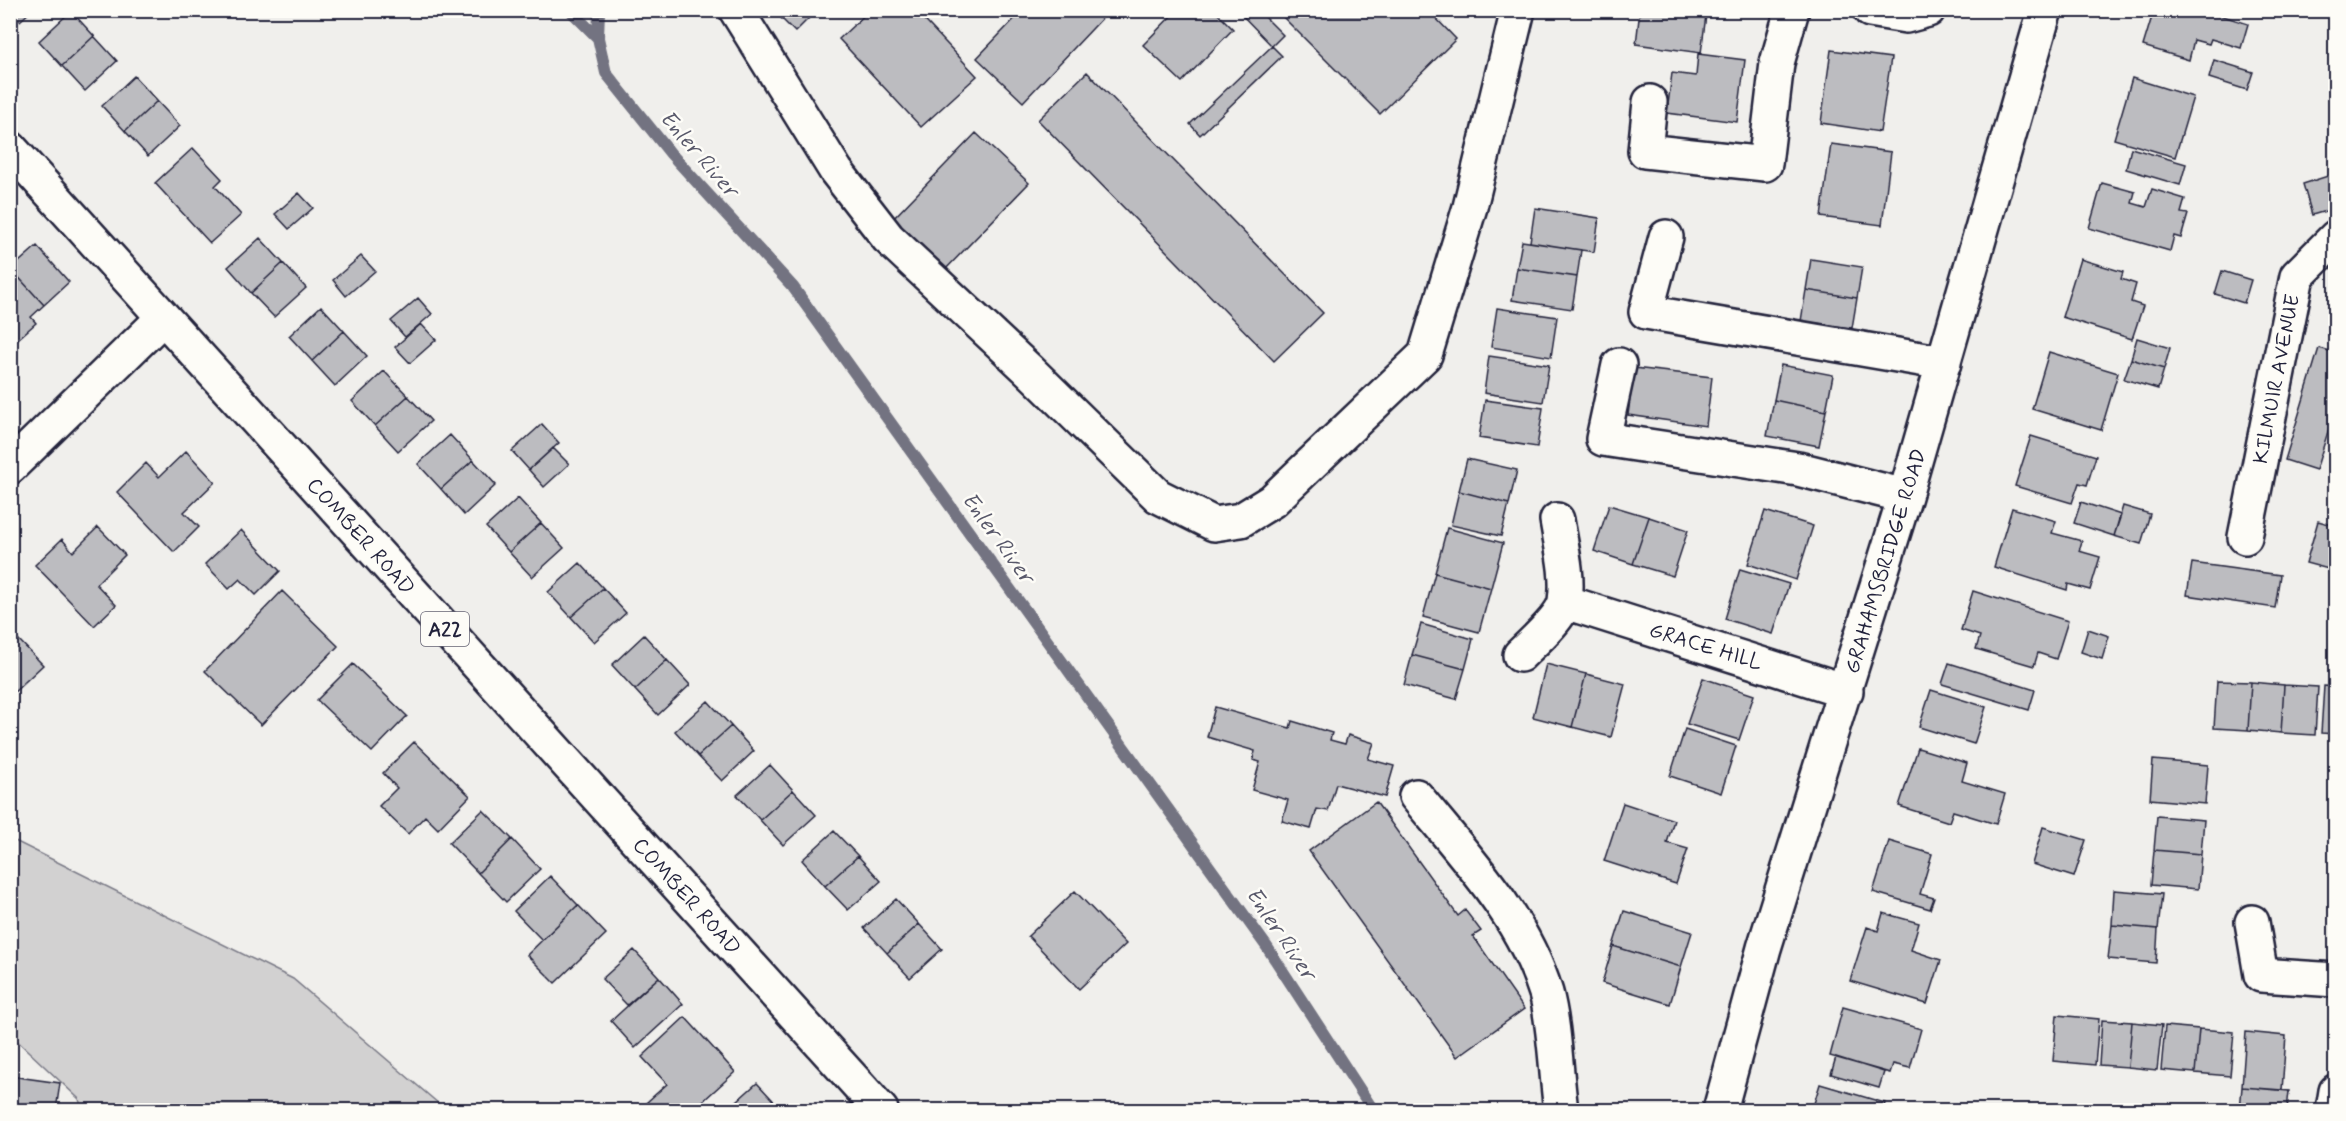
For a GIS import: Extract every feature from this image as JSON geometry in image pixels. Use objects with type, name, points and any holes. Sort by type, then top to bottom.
[{"type":"main road","points":[[736,10],[836,171],[888,238],[1030,371],[1158,496],[1214,524],[1241,520],[1272,501],[1425,355],[1470,207],[1518,10]]},
{"type":"main road","points":[[1650,102],[1646,151],[1765,164],[1778,63],[1792,10]]},
{"type":"main road","points":[[1870,10],[1906,16],[1928,10]]},
{"type":"main road","name":"GRAHAMSBRIDGE ROAD","points":[[1720,1110],[1764,948],[1905,496],[2045,10]]},
{"type":"main road","name":"COMBER ROAD","points":[[10,148],[881,1110]]},
{"type":"main road","points":[[1666,237],[1646,312],[1944,363]]},
{"type":"main road","name":"KILMUIR AVENUE","points":[[2245,537],[2297,276],[2336,237]]},
{"type":"main road","points":[[10,467],[163,318]]},
{"type":"main road","points":[[1619,365],[1603,439],[1798,469],[1905,496]]},
{"type":"main road","points":[[1520,655],[1550,625],[1565,602],[1564,560],[1557,520]]},
{"type":"main road","name":"GRACE HILL","points":[[1565,602],[1846,691]]},
{"type":"main road","points":[[1416,796],[1503,905],[1535,963],[1546,995],[1561,1110]]},
{"type":"main road","points":[[2252,922],[2261,975],[2336,980]]},
{"type":"main road","points":[[2333,1110],[2336,1091]]},
{"type":"shaded area","points":[[11,839],[293,979],[446,1110],[82,1110],[79,1099],[11,1035]]},
{"type":"building","points":[[11,10],[32,10],[20,21]]},
{"type":"building","points":[[773,10],[817,10],[795,32]]},
{"type":"building","points":[[870,10],[915,10],[977,76],[921,127],[839,39]]},
{"type":"building","points":[[1023,10],[1110,10],[1023,102],[977,58]]},
{"type":"building","points":[[1177,10],[1214,10],[1233,29],[1182,82],[1143,45]]},
{"type":"building","points":[[1237,10],[1258,10],[1283,35],[1272,46]]},
{"type":"building","points":[[1276,10],[1428,10],[1456,39],[1380,114]]},
{"type":"building","points":[[1640,10],[1676,10],[1706,15],[1701,53],[1636,44]]},
{"type":"building","points":[[1676,10],[1700,10],[1699,13]]},
{"type":"building","points":[[2154,10],[2204,10],[2248,24],[2241,48],[2211,39],[2209,44],[2194,40],[2189,60],[2143,46]]},
{"type":"building","points":[[71,11],[94,36],[62,66],[39,41]]},
{"type":"building","points":[[94,36],[117,61],[85,91],[62,66]]},
{"type":"building","points":[[1272,46],[1282,56],[1200,135],[1190,124]]},
{"type":"building","points":[[1831,50],[1891,58],[1880,132],[1821,123]]},
{"type":"building","points":[[1698,54],[1745,60],[1737,122],[1667,113],[1672,73],[1696,76]]},
{"type":"building","points":[[2214,60],[2253,72],[2247,90],[2209,78]]},
{"type":"building","points":[[1087,72],[1323,313],[1274,361],[1038,120]]},
{"type":"building","points":[[134,76],[157,101],[125,131],[102,106]]},
{"type":"building","points":[[2132,78],[2193,97],[2175,157],[2114,139]]},
{"type":"building","points":[[157,101],[180,126],[148,156],[125,131]]},
{"type":"building","points":[[976,133],[1029,183],[942,273],[889,223]]},
{"type":"building","points":[[1831,144],[1891,152],[1882,225],[1821,217]]},
{"type":"building","points":[[193,148],[222,179],[215,186],[241,215],[210,243],[155,183]]},
{"type":"building","points":[[2131,148],[2186,164],[2180,185],[2126,169]]},
{"type":"building","points":[[2334,174],[2336,208],[2312,215],[2303,184]]},
{"type":"building","points":[[2102,183],[2135,192],[2132,203],[2146,207],[2152,189],[2185,199],[2181,213],[2188,214],[2181,238],[2174,236],[2170,251],[2089,228]]},
{"type":"building","points":[[299,193],[313,208],[289,229],[275,214]]},
{"type":"building","points":[[1535,208],[1599,218],[1594,252],[1530,242]]},
{"type":"building","points":[[260,238],[283,263],[251,293],[228,267]]},
{"type":"building","points":[[1522,241],[1581,250],[1577,277],[1517,268]]},
{"type":"building","points":[[37,246],[69,282],[44,305],[11,269]]},
{"type":"building","points":[[361,256],[375,271],[346,296],[333,280]]},
{"type":"building","points":[[1811,259],[1862,267],[1857,298],[1806,290]]},
{"type":"building","points":[[2080,259],[2123,272],[2121,279],[2136,284],[2131,302],[2143,306],[2132,339],[2062,317]]},
{"type":"building","points":[[283,263],[306,288],[274,317],[251,293]]},
{"type":"building","points":[[1517,268],[1577,277],[1572,309],[1512,300]]},
{"type":"building","points":[[11,269],[44,305],[31,317],[36,323],[10,346]]},
{"type":"building","points":[[2222,271],[2251,280],[2244,303],[2215,294]]},
{"type":"building","points":[[1806,290],[1857,298],[1852,328],[1801,321]]},
{"type":"building","points":[[418,298],[432,314],[405,337],[391,321]]},
{"type":"building","points":[[321,306],[344,331],[312,361],[289,336]]},
{"type":"building","points":[[1497,308],[1557,317],[1551,357],[1491,347]]},
{"type":"building","points":[[421,324],[436,340],[410,363],[395,347]]},
{"type":"building","points":[[344,331],[367,356],[335,386],[312,361]]},
{"type":"building","points":[[2137,338],[2170,348],[2164,369],[2131,359]]},
{"type":"building","points":[[2319,348],[2336,353],[2336,406],[2316,470],[2285,460]]},
{"type":"building","points":[[2049,352],[2118,373],[2101,430],[2032,409]]},
{"type":"building","points":[[1489,356],[1549,365],[1543,402],[1484,393]]},
{"type":"building","points":[[2131,359],[2164,369],[2158,389],[2124,379]]},
{"type":"building","points":[[1781,365],[1833,375],[1826,411],[1774,400]]},
{"type":"building","points":[[1634,368],[1712,377],[1706,426],[1628,415]]},
{"type":"building","points":[[384,371],[408,396],[375,426],[352,401]]},
{"type":"building","points":[[408,396],[431,421],[398,451],[375,426]]},
{"type":"building","points":[[1485,400],[1543,408],[1537,447],[1479,438]]},
{"type":"building","points":[[1774,400],[1826,411],[1819,446],[1767,436]]},
{"type":"building","points":[[542,424],[559,443],[529,470],[512,451]]},
{"type":"building","points":[[450,435],[473,460],[441,489],[418,464]]},
{"type":"building","points":[[2031,436],[2096,456],[2087,485],[2079,483],[2072,503],[2015,486]]},
{"type":"building","points":[[553,448],[569,464],[544,487],[529,470]]},
{"type":"building","points":[[186,451],[215,482],[184,512],[199,527],[174,552],[117,492],[146,463],[159,477]]},
{"type":"building","points":[[1467,459],[1517,470],[1509,504],[1459,491]]},
{"type":"building","points":[[473,460],[496,485],[464,515],[441,489]]},
{"type":"building","points":[[1459,491],[1509,504],[1501,536],[1451,525]]},
{"type":"building","points":[[518,498],[541,523],[509,552],[486,527]]},
{"type":"building","points":[[2081,502],[2121,515],[2114,536],[2074,523]]},
{"type":"building","points":[[1609,505],[1649,517],[1633,564],[1594,551]]},
{"type":"building","points":[[2123,506],[2150,514],[2141,544],[2114,536]]},
{"type":"building","points":[[2012,508],[2056,521],[2052,533],[2082,541],[2079,551],[2100,557],[2090,590],[2068,584],[2067,590],[1994,567]]},
{"type":"building","points":[[1765,511],[1813,526],[1796,580],[1748,564]]},
{"type":"building","points":[[1649,517],[1688,530],[1673,576],[1633,564]]},
{"type":"building","points":[[2318,521],[2336,526],[2336,571],[2306,563]]},
{"type":"building","points":[[541,523],[564,548],[532,577],[509,552]]},
{"type":"building","points":[[98,527],[125,555],[96,584],[116,605],[94,626],[35,565],[62,539],[73,552]]},
{"type":"building","points":[[1447,528],[1503,543],[1491,588],[1435,573]]},
{"type":"building","points":[[241,530],[280,571],[256,595],[240,579],[229,589],[205,564]]},
{"type":"building","points":[[580,563],[603,588],[571,617],[548,592]]},
{"type":"building","points":[[2192,563],[2280,575],[2275,608],[2187,595]]},
{"type":"building","points":[[1740,569],[1789,584],[1773,634],[1725,619]]},
{"type":"building","points":[[1435,573],[1491,588],[1479,632],[1423,617]]},
{"type":"building","points":[[603,588],[626,613],[594,642],[571,617]]},
{"type":"building","points":[[282,591],[338,646],[261,725],[205,671]]},
{"type":"building","points":[[1973,591],[2068,621],[2056,659],[2038,653],[2034,666],[1976,649],[1980,636],[1961,630]]},
{"type":"building","points":[[1421,624],[1473,639],[1465,669],[1412,655]]},
{"type":"building","points":[[2088,629],[2109,636],[2102,659],[2081,652]]},
{"type":"building","points":[[644,635],[667,660],[635,690],[612,665]]},
{"type":"building","points":[[17,638],[43,665],[10,696],[10,644]]},
{"type":"building","points":[[1412,655],[1465,669],[1456,699],[1404,685]]},
{"type":"building","points":[[667,660],[690,685],[658,715],[635,690]]},
{"type":"building","points":[[1949,663],[2035,690],[2029,710],[1942,684]]},
{"type":"building","points":[[353,664],[407,716],[372,752],[317,700]]},
{"type":"building","points":[[1546,664],[1586,674],[1572,727],[1533,717]]},
{"type":"building","points":[[1586,674],[1625,684],[1611,737],[1572,727]]},
{"type":"building","points":[[1703,678],[1754,695],[1739,740],[1687,724]]},
{"type":"building","points":[[2217,681],[2251,682],[2248,730],[2214,728]]},
{"type":"building","points":[[2251,682],[2284,685],[2281,733],[2248,730]]},
{"type":"building","points":[[2284,685],[2318,687],[2315,735],[2281,733]]},
{"type":"building","points":[[2324,686],[2336,687],[2336,734],[2321,733]]},
{"type":"building","points":[[1931,690],[1986,707],[1974,744],[1919,727]]},
{"type":"building","points":[[708,701],[731,726],[698,756],[675,731]]},
{"type":"building","points":[[1215,707],[1290,728],[1292,721],[1332,733],[1330,740],[1345,744],[1348,735],[1374,743],[1368,759],[1394,766],[1385,797],[1336,784],[1328,811],[1317,809],[1311,829],[1282,821],[1288,800],[1252,790],[1260,762],[1253,760],[1255,751],[1207,737]]},
{"type":"building","points":[[731,726],[754,751],[722,781],[698,756]]},
{"type":"building","points":[[1685,729],[1736,746],[1721,793],[1670,776]]},
{"type":"building","points":[[414,742],[470,796],[438,829],[425,816],[408,834],[379,806],[397,788],[383,773]]},
{"type":"building","points":[[1918,748],[1967,763],[1962,781],[2005,794],[1996,824],[1953,811],[1949,822],[1899,806]]},
{"type":"building","points":[[2153,760],[2208,765],[2205,804],[2150,799]]},
{"type":"building","points":[[770,765],[793,790],[760,820],[737,795]]},
{"type":"building","points":[[793,790],[816,815],[783,845],[760,820]]},
{"type":"building","points":[[1376,802],[1458,916],[1465,910],[1481,931],[1473,936],[1524,1009],[1457,1057],[1309,851]]},
{"type":"building","points":[[1623,803],[1674,820],[1667,843],[1688,849],[1676,884],[1604,861]]},
{"type":"building","points":[[483,810],[512,839],[478,873],[449,843]]},
{"type":"building","points":[[2157,816],[2204,820],[2201,854],[2154,850]]},
{"type":"building","points":[[2043,827],[2086,840],[2074,877],[2032,864]]},
{"type":"building","points":[[834,831],[858,856],[825,886],[802,860]]},
{"type":"building","points":[[512,839],[540,869],[506,902],[478,873]]},
{"type":"building","points":[[1889,841],[1932,854],[1920,894],[1934,898],[1930,909],[1873,892]]},
{"type":"building","points":[[2154,850],[2201,854],[2198,889],[2151,885]]},
{"type":"building","points":[[858,856],[881,881],[848,910],[825,886]]},
{"type":"building","points":[[550,876],[578,905],[542,940],[514,911]]},
{"type":"building","points":[[2114,890],[2162,894],[2158,929],[2112,925]]},
{"type":"building","points":[[1075,891],[1126,944],[1079,989],[1028,936]]},
{"type":"building","points":[[896,899],[919,924],[887,953],[864,928]]},
{"type":"building","points":[[578,905],[606,934],[555,983],[527,955]]},
{"type":"building","points":[[1624,911],[1692,932],[1681,967],[1613,946]]},
{"type":"building","points":[[1883,913],[1919,923],[1911,950],[1941,960],[1927,1004],[1850,981],[1867,927],[1878,931]]},
{"type":"building","points":[[919,924],[942,949],[910,978],[887,953]]},
{"type":"building","points":[[2112,925],[2158,929],[2156,963],[2108,959]]},
{"type":"building","points":[[1613,946],[1681,967],[1670,1004],[1602,983]]},
{"type":"building","points":[[634,950],[659,977],[627,1005],[602,979]]},
{"type":"building","points":[[659,977],[683,1004],[635,1048],[611,1021]]},
{"type":"building","points":[[1843,1007],[1921,1029],[1910,1068],[1893,1064],[1890,1073],[1830,1056]]},
{"type":"building","points":[[2057,1015],[2099,1019],[2095,1065],[2053,1061]]},
{"type":"building","points":[[685,1017],[735,1072],[693,1110],[655,1110],[647,1102],[667,1084],[642,1057]]},
{"type":"building","points":[[2102,1020],[2132,1022],[2128,1067],[2099,1065]]},
{"type":"building","points":[[2132,1022],[2162,1025],[2157,1070],[2128,1067]]},
{"type":"building","points":[[2165,1026],[2199,1029],[2195,1073],[2161,1070]]},
{"type":"building","points":[[2199,1029],[2234,1032],[2230,1076],[2195,1073]]},
{"type":"building","points":[[2246,1032],[2286,1036],[2282,1090],[2242,1087]]},
{"type":"building","points":[[1836,1057],[1884,1072],[1879,1088],[1831,1074]]},
{"type":"building","points":[[10,1076],[60,1083],[56,1110],[10,1110]]},
{"type":"building","points":[[757,1083],[782,1110],[727,1110]]},
{"type":"building","points":[[1820,1084],[1885,1103],[1883,1110],[1812,1110]]},
{"type":"building","points":[[2242,1087],[2289,1091],[2287,1110],[2240,1110]]},
{"type":"waterway","name":"Enler River","points":[[570,10],[598,38],[606,73],[671,154],[793,287],[1267,947],[1373,1110]]},
{"type":"waterway","points":[[598,38],[599,10]]}]
